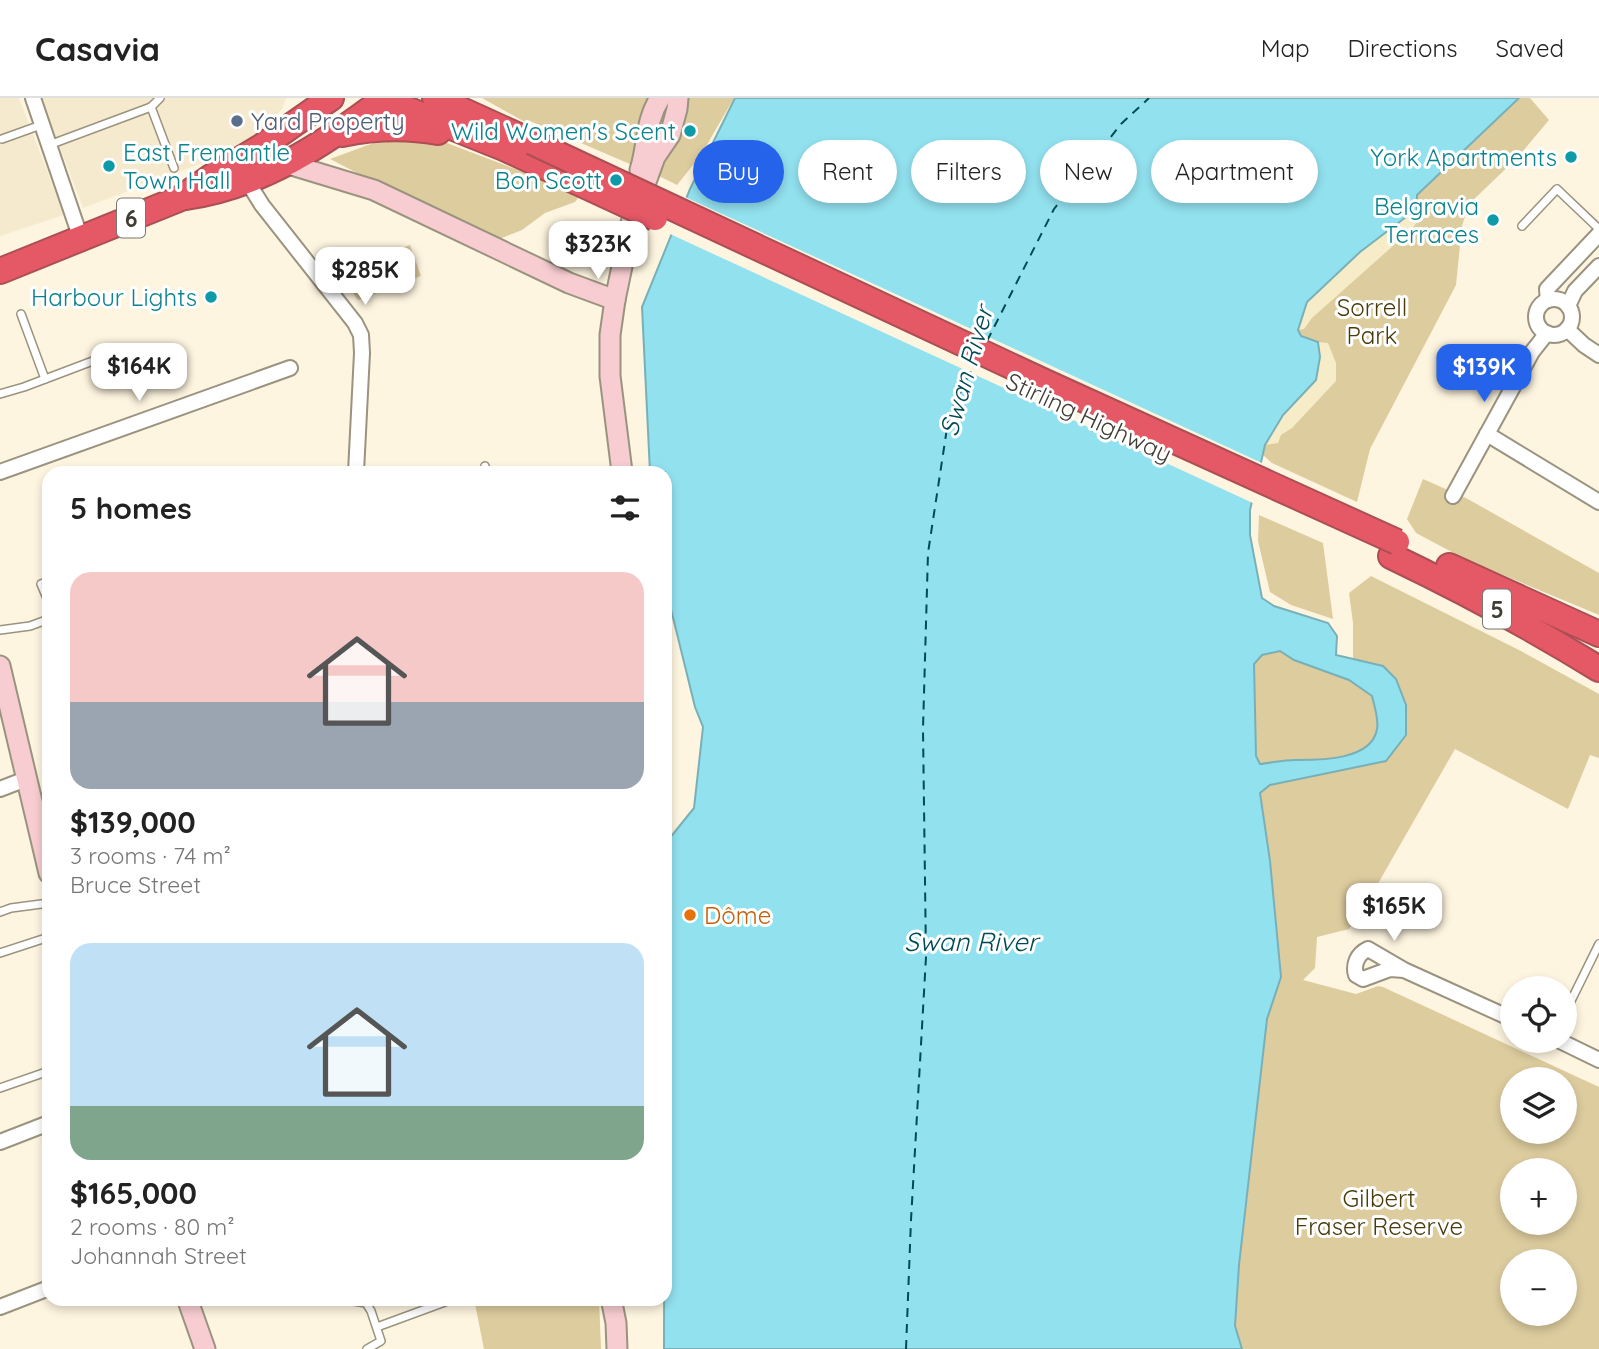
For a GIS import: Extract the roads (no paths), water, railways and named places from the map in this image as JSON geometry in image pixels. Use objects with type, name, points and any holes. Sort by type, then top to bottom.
[{"type":"highway","points":[[293,124],[297,98]]},
{"type":"highway","name":"6","points":[[0,271],[181,198],[331,98]]},
{"type":"highway","name":"Stirling Highway","points":[[435,98],[529,150],[1032,377],[1394,549],[1599,634]]},
{"type":"highway","name":"6","points":[[181,198],[215,193],[285,163],[334,136],[382,99]]},
{"type":"highway","name":"Stirling Highway","points":[[382,99],[468,115]]},
{"type":"highway","points":[[334,136],[381,127],[412,127],[444,133],[468,115]]},
{"type":"highway","name":"Stirling Highway","points":[[1394,549],[1599,668]]},
{"type":"street","points":[[33,98],[81,239]]},
{"type":"street","points":[[613,466],[598,352],[645,155],[650,114],[660,98]]},
{"type":"street","points":[[621,466],[610,376],[609,298],[651,166],[670,135],[678,98]]},
{"type":"street","points":[[285,163],[374,190],[569,283],[609,298]]},
{"type":"street","points":[[247,181],[262,205],[346,311],[360,335],[362,354],[356,466]]},
{"type":"street","points":[[1548,300],[1547,289],[1599,232]]},
{"type":"street","points":[[1568,306],[1575,290],[1599,266]]},
{"type":"street","points":[[1548,300],[1559,300],[1568,306],[1572,317],[1567,329],[1557,334],[1547,333],[1536,318],[1541,305],[1548,300]]},
{"type":"street","points":[[1567,329],[1599,355]]},
{"type":"street","points":[[1452,496],[1532,352],[1547,333]]},
{"type":"street","points":[[0,472],[290,368]]},
{"type":"street","points":[[1487,434],[1599,502]]},
{"type":"street","points":[[0,666],[42,844]]},
{"type":"street","points":[[0,789],[26,779]]},
{"type":"street","points":[[1404,970],[1500,1014]]},
{"type":"street","points":[[1577,1049],[1599,1060]]},
{"type":"street","points":[[0,1142],[42,1127]]},
{"type":"street","points":[[0,1307],[42,1291]]},
{"type":"street","points":[[190,1306],[205,1349]]},
{"type":"street","points":[[613,1306],[617,1349]]},
{"type":"street","points":[[625,1306],[626,1349]]},
{"type":"lane","points":[[48,145],[151,107],[160,98]]},
{"type":"lane","points":[[151,107],[174,168]]},
{"type":"lane","points":[[2,139],[41,125]]},
{"type":"lane","points":[[1522,226],[1557,189],[1599,232]]},
{"type":"lane","points":[[21,314],[45,379]]},
{"type":"lane","points":[[0,394],[98,359]]},
{"type":"lane","points":[[0,630],[42,621]]},
{"type":"lane","points":[[0,912],[42,904]]},
{"type":"lane","points":[[0,953],[42,939]]},
{"type":"lane","points":[[1577,989],[1599,944]]},
{"type":"lane","points":[[0,1088],[42,1073]]},
{"type":"lane","points":[[367,1306],[381,1341],[367,1349]]},
{"type":"lane","points":[[377,1327],[433,1306]]},
{"type":"water","name":"Swan River","points":[[735,98],[1519,98],[1417,195],[1417,212],[1406,217],[1360,252],[1307,302],[1298,330],[1301,336],[1318,342],[1320,357],[1316,380],[1283,415],[1265,445],[1250,510],[1250,535],[1262,598],[1274,606],[1328,623],[1337,636],[1336,655],[1383,666],[1396,679],[1406,705],[1406,735],[1386,761],[1270,785],[1260,793],[1270,861],[1281,977],[1267,1019],[1239,1265],[1235,1326],[1242,1349],[664,1349],[664,1306],[672,1306],[672,835],[694,808],[703,727],[695,707],[672,613],[672,466],[650,466],[642,307],[693,183],[693,203],[784,203],[784,140],[714,140]],"holes":[[[1280,651],[1294,660],[1349,680],[1372,696],[1377,729],[1366,747],[1332,758],[1260,764],[1256,756],[1254,664],[1262,655]]]},
{"type":"place","name":"Yard Property","points":[[237,121]]},
{"type":"place","name":"Wild Women's Scent","points":[[690,131]]},
{"type":"place","name":"York Apartments","points":[[1571,157]]},
{"type":"place","name":"East Fremantle Town Hall","points":[[109,166]]},
{"type":"place","name":"Bon Scott","points":[[616,180]]},
{"type":"place","name":"Belgravia Terraces","points":[[1493,220]]},
{"type":"place","name":"Harbour Lights","points":[[211,297]]},
{"type":"place","name":"Dôme","points":[[690,915]]},
{"type":"park label","name":"Sorrell Park","points":[[1372,321]]},
{"type":"park label","name":"Gilbert Fraser Reserve","points":[[1379,1212]]}]
